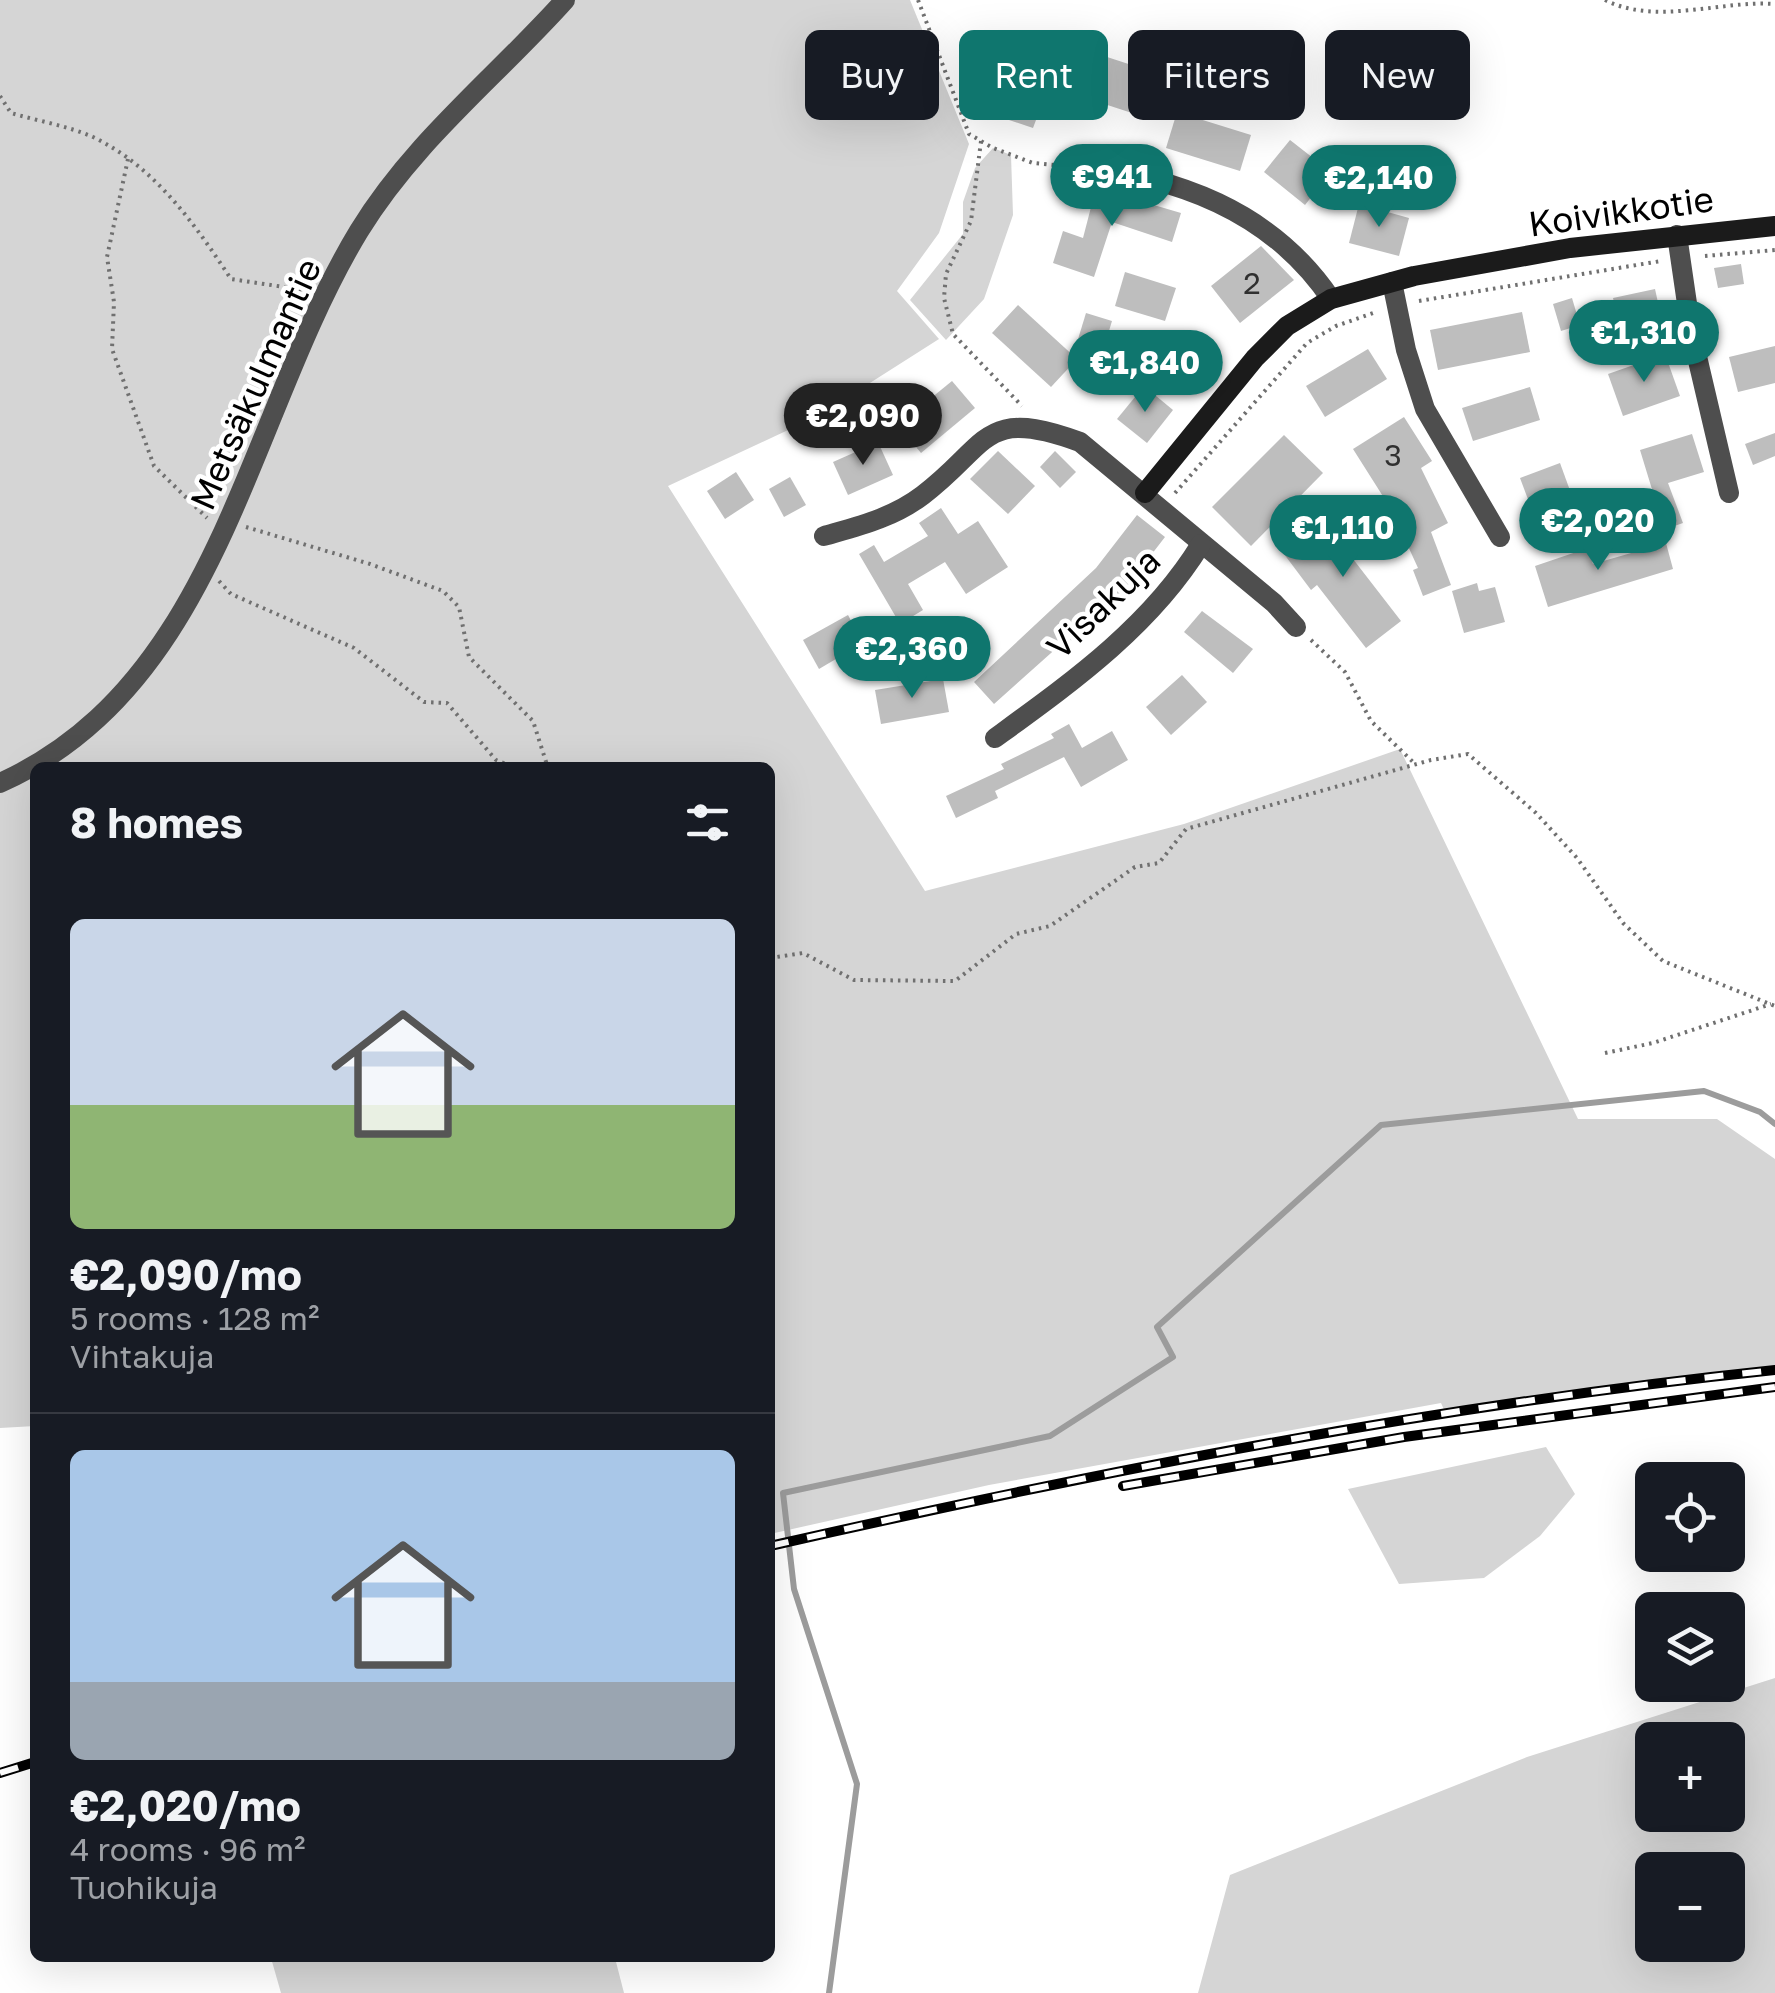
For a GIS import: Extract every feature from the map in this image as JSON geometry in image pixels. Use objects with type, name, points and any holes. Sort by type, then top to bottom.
[{"type":"street","name":"Metsäkulmantie","points":[[42,762],[107,711],[180,616],[227,529],[278,398],[358,232],[430,136],[565,0]]},
{"type":"street","points":[[1073,166],[1120,170],[1170,182],[1245,214],[1312,270],[1331,299]]},
{"type":"street","name":"Koivikkotie","points":[[1144,493],[1287,326],[1331,299],[1392,282],[1570,248],[1775,226]]},
{"type":"street","points":[[1677,235],[1698,364],[1729,493]]},
{"type":"street","points":[[1392,282],[1425,409],[1500,536]]},
{"type":"street","points":[[824,536],[882,520],[909,503],[986,436],[1010,428],[1042,428],[1080,442],[1296,626]]},
{"type":"street","name":"Visakuja","points":[[995,738],[1093,666],[1135,626],[1186,568],[1201,544]]},
{"type":"street","name":"Metsäkulmantie","points":[[0,783],[30,770]]},
{"type":"path","points":[[918,0],[968,134],[1034,164],[1073,166]]},
{"type":"path","points":[[1605,0],[1622,8],[1662,10],[1694,10],[1746,1],[1775,4]]},
{"type":"path","points":[[0,96],[12,113],[92,136],[145,169],[196,226],[231,279],[329,293]]},
{"type":"path","points":[[981,141],[971,221],[946,274],[944,298],[953,334],[1042,428]]},
{"type":"path","points":[[128,159],[107,257],[114,302],[112,350],[154,466],[227,529],[370,564],[443,591],[458,608],[470,657],[533,720],[546,762]]},
{"type":"path","points":[[1162,509],[1307,344],[1336,326],[1397,305],[1680,258],[1775,250]]},
{"type":"path","points":[[207,567],[231,594],[354,648],[424,702],[447,703],[501,762]]},
{"type":"path","points":[[1296,626],[1345,672],[1371,721],[1415,764]]},
{"type":"path","points":[[775,957],[803,953],[854,980],[955,981],[1016,934],[1050,926],[1135,866],[1159,863],[1186,829],[1415,764],[1468,754],[1536,813],[1578,858],[1622,923],[1664,961],[1773,1005]]},
{"type":"path","points":[[1605,1053],[1653,1043],[1773,1005]]},
{"type":"shaded area","points":[[0,0],[910,0],[922,30],[805,30],[805,120],[939,120],[939,71],[969,144],[939,233],[897,291],[939,339],[818,416],[668,486],[925,891],[1184,824],[1400,749],[1578,1119],[1717,1119],[1775,1159],[1775,1370],[1446,1414],[1441,1403],[989,1485],[775,1533],[775,762],[30,762],[30,1426],[0,1428]]},
{"type":"shaded area","points":[[993,148],[1011,155],[1013,215],[984,299],[946,340],[910,300],[963,234],[963,202],[975,168]]},
{"type":"shaded area","points":[[1546,1447],[1575,1494],[1540,1536],[1484,1578],[1399,1584],[1348,1489]]},
{"type":"shaded area","points":[[1775,1678],[1775,1993],[1198,1993],[1230,1875],[1527,1757],[1635,1723],[1635,1832],[1745,1832],[1745,1722],[1637,1722],[1700,1702],[1745,1702],[1745,1688]]},
{"type":"shaded area","points":[[272,1962],[616,1962],[624,1993],[281,1993]]},
{"type":"building","points":[[1108,57],[1128,64],[1128,112],[1108,105]]},
{"type":"building","points":[[1009,120],[1036,120],[1033,128]]},
{"type":"building","points":[[1175,120],[1203,120],[1251,135],[1240,171],[1166,148]]},
{"type":"building","points":[[1290,140],[1331,172],[1305,205],[1264,172]]},
{"type":"building","points":[[1096,188],[1181,213],[1172,242],[1112,222],[1094,277],[1053,263],[1063,231],[1083,238]]},
{"type":"building","points":[[1359,204],[1409,218],[1399,256],[1349,243]]},
{"type":"building","points":[[1261,246],[1294,280],[1240,323],[1211,286]]},
{"type":"building","points":[[1741,264],[1744,284],[1718,288],[1714,268]]},
{"type":"building","points":[[1125,272],[1176,288],[1165,321],[1115,306]]},
{"type":"building","points":[[1655,289],[1662,321],[1620,330],[1613,298]]},
{"type":"building","points":[[1572,298],[1580,325],[1561,331],[1553,304]]},
{"type":"building","points":[[1018,305],[1077,359],[1051,387],[992,333]]},
{"type":"building","points":[[1522,312],[1530,352],[1438,370],[1430,330]]},
{"type":"building","points":[[1086,313],[1112,321],[1101,357],[1075,349]]},
{"type":"building","points":[[1775,346],[1775,383],[1738,392],[1729,357]]},
{"type":"building","points":[[1368,349],[1387,379],[1325,417],[1306,386]]},
{"type":"building","points":[[1133,353],[1151,370],[1132,390],[1114,373]]},
{"type":"building","points":[[1665,354],[1680,396],[1623,416],[1608,374]]},
{"type":"building","points":[[952,381],[975,408],[921,453],[898,425]]},
{"type":"building","points":[[1144,386],[1173,410],[1147,443],[1117,419]]},
{"type":"building","points":[[1530,387],[1540,420],[1473,441],[1462,408]]},
{"type":"building","points":[[1404,417],[1432,461],[1421,468],[1448,523],[1431,532],[1451,585],[1423,596],[1413,570],[1418,568],[1391,509],[1353,449]]},
{"type":"building","points":[[1775,433],[1775,456],[1753,465],[1745,444]]},
{"type":"building","points":[[1692,434],[1704,472],[1668,483],[1683,523],[1660,531],[1653,511],[1658,509],[1640,450]]},
{"type":"building","points":[[1284,435],[1323,473],[1251,546],[1212,507]]},
{"type":"building","points":[[878,442],[893,475],[848,495],[833,462]]},
{"type":"building","points":[[998,451],[1035,486],[1008,514],[970,479]]},
{"type":"building","points":[[1055,451],[1076,472],[1060,488],[1040,467]]},
{"type":"building","points":[[1560,463],[1572,496],[1532,510],[1520,478]]},
{"type":"building","points":[[736,472],[754,500],[725,519],[707,491]]},
{"type":"building","points":[[790,477],[806,505],[784,517],[769,489]]},
{"type":"building","points":[[941,508],[958,534],[978,521],[1008,567],[966,594],[945,562],[908,584],[923,610],[900,624],[859,554],[874,545],[884,562],[928,536],[919,523]]},
{"type":"building","points":[[1137,515],[1165,537],[1121,594],[994,704],[974,682],[1096,568]]},
{"type":"building","points":[[1338,515],[1365,550],[1353,559],[1401,621],[1366,648],[1317,585],[1311,590],[1284,554]]},
{"type":"building","points":[[1666,543],[1673,569],[1548,607],[1535,566],[1588,548],[1593,564]]},
{"type":"building","points":[[1477,583],[1479,591],[1495,587],[1505,622],[1464,633],[1452,591]]},
{"type":"building","points":[[1202,611],[1253,649],[1233,673],[1184,632]]},
{"type":"building","points":[[848,615],[863,643],[819,669],[803,640]]},
{"type":"building","points":[[1182,675],[1207,702],[1171,735],[1146,707]]},
{"type":"building","points":[[943,679],[949,712],[881,724],[875,690]]},
{"type":"building","points":[[1069,724],[1082,748],[1112,731],[1128,760],[1081,787],[1064,757],[995,791],[998,798],[956,818],[946,796],[1004,769],[1001,764],[1054,738],[1051,734]]},
{"type":"waterway","points":[[829,1993],[857,1784],[794,1589],[783,1493],[1050,1436],[1173,1357],[1157,1327],[1381,1125],[1704,1091],[1760,1112],[1775,1124]]},
{"type":"railway","points":[[775,1545],[1270,1443],[1522,1402],[1775,1370]]},
{"type":"railway","points":[[1123,1486],[1404,1437],[1775,1387]]},
{"type":"railway","points":[[0,1773],[30,1764]]}]
